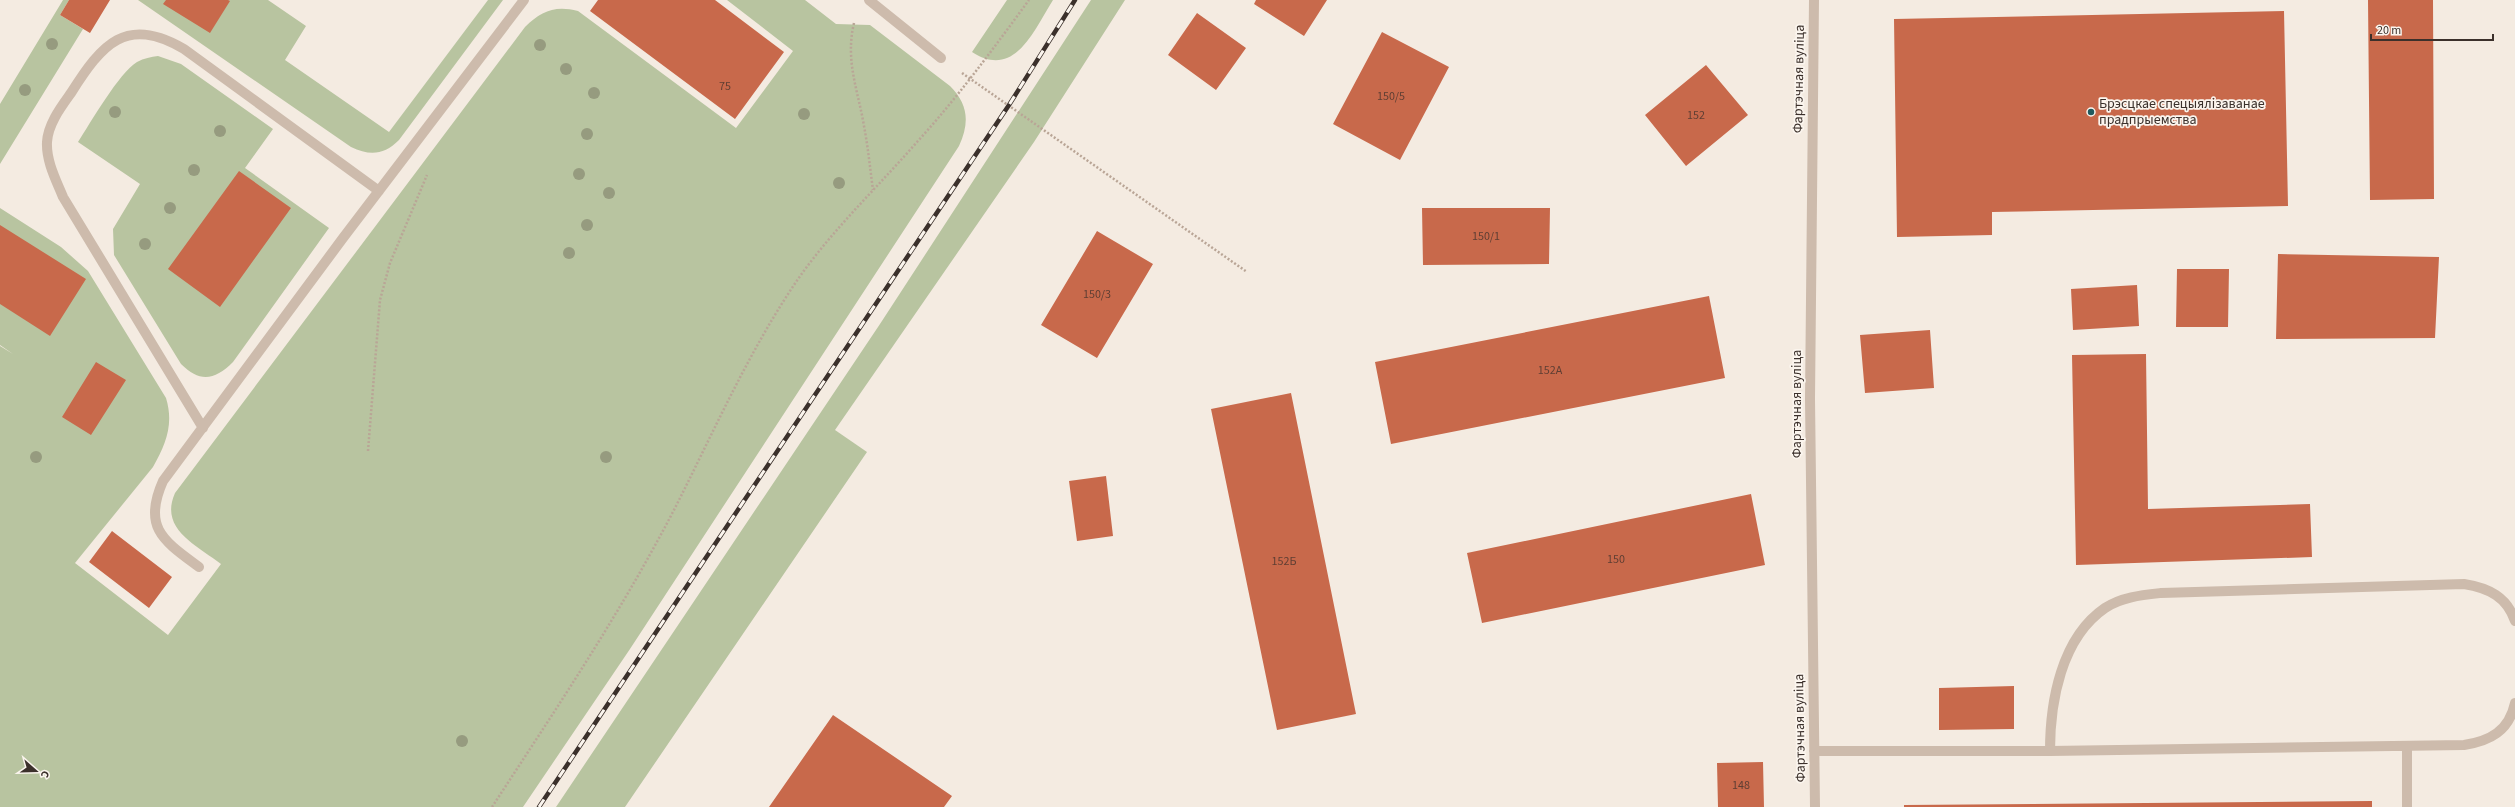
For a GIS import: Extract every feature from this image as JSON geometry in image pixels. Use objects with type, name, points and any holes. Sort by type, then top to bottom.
[{"type":"street","points":[[199,567],[162,536],[154,517],[155,500],[163,481],[204,428],[379,191],[524,0]]},
{"type":"street","points":[[869,0],[941,58]]},
{"type":"street","name":"Фартэчная вуліца","points":[[1814,0],[1810,399],[1815,807]]},
{"type":"street","points":[[204,428],[63,197],[51,169],[47,142],[54,119],[84,72],[100,52],[122,37],[142,33],[164,38],[184,49],[379,191]]},
{"type":"street","points":[[2050,751],[2050,730],[2058,683],[2076,639],[2105,608],[2124,599],[2161,593],[2464,584],[2479,586],[2494,592],[2506,602],[2515,621]]},
{"type":"street","points":[[1814,751],[2050,751],[2407,746],[2480,743],[2495,736],[2506,726],[2513,714],[2515,703]]},
{"type":"street","points":[[2407,746],[2408,807]]},
{"type":"path","points":[[492,807],[578,674],[640,572],[676,506],[765,331],[824,242],[873,190],[971,79],[1029,0]]},
{"type":"path","points":[[854,22],[849,51],[851,74],[864,124],[873,190]]},
{"type":"path","points":[[941,58],[1247,272]]},
{"type":"path","points":[[368,451],[380,300],[390,263],[429,171]]},
{"type":"green space","points":[[63,0],[69,0],[60,15],[83,29],[0,164],[0,104]]},
{"type":"green space","points":[[138,0],[268,0],[306,26],[285,60],[389,132],[488,0],[503,0],[399,140],[388,149],[371,153],[351,147]]},
{"type":"green space","points":[[727,0],[805,0],[836,24],[870,25],[950,86],[956,93],[964,107],[966,121],[963,137],[959,146],[630,649],[523,807],[0,807],[0,346],[13,354],[0,345],[0,208],[61,247],[88,271],[166,398],[169,425],[162,450],[153,467],[75,563],[168,635],[221,564],[191,543],[176,526],[172,517],[171,506],[175,493],[525,27],[543,13],[555,9],[570,9],[578,11],[736,128],[793,51]]},
{"type":"green space","points":[[1007,0],[1053,0],[1022,48],[1012,56],[1000,60],[987,59],[972,52]]},
{"type":"green space","points":[[1091,0],[1125,0],[1034,142],[835,430],[867,452],[625,807],[556,807],[880,324]]},
{"type":"green space","points":[[158,56],[181,64],[273,129],[245,168],[329,228],[233,362],[214,376],[207,377],[195,374],[181,364],[114,255],[113,229],[140,184],[78,142],[122,76],[137,62],[150,57]]},
{"type":"building","points":[[69,0],[110,0],[90,33],[60,15]]},
{"type":"building","points":[[166,0],[230,1],[210,33],[163,4]]},
{"type":"building","points":[[598,0],[715,0],[784,52],[735,119],[590,11]]},
{"type":"building","points":[[1256,0],[1327,0],[1304,36],[1254,4]]},
{"type":"building","points":[[2368,0],[2433,0],[2434,199],[2370,200]]},
{"type":"building","name":"Брэсцкае спецыялізаванае прадпрыемства","points":[[2284,11],[2288,206],[1992,212],[1992,235],[1897,237],[1894,19]]},
{"type":"building","points":[[1197,13],[1246,48],[1216,90],[1168,55]]},
{"type":"building","points":[[1382,32],[1449,67],[1400,160],[1333,124]]},
{"type":"building","points":[[1706,65],[1748,115],[1686,166],[1645,115]]},
{"type":"building","points":[[239,171],[291,208],[220,307],[168,269]]},
{"type":"building","points":[[1422,208],[1550,208],[1549,264],[1423,265]]},
{"type":"building","points":[[0,225],[86,279],[50,336],[0,304]]},
{"type":"building","points":[[1097,231],[1153,264],[1097,358],[1041,325]]},
{"type":"building","points":[[2278,254],[2439,257],[2435,338],[2276,339]]},
{"type":"building","points":[[2177,269],[2229,269],[2228,327],[2176,327]]},
{"type":"building","points":[[2137,285],[2139,326],[2073,330],[2071,289]]},
{"type":"building","points":[[1709,296],[1725,378],[1391,444],[1375,362]]},
{"type":"building","points":[[1930,330],[1934,388],[1865,393],[1860,335]]},
{"type":"building","points":[[2146,354],[2148,509],[2310,504],[2312,557],[2076,565],[2072,355]]},
{"type":"building","points":[[96,362],[126,380],[91,435],[62,417]]},
{"type":"building","points":[[1291,393],[1356,714],[1277,730],[1211,409]]},
{"type":"building","points":[[1106,476],[1113,536],[1077,541],[1069,481]]},
{"type":"building","points":[[1751,494],[1765,565],[1482,623],[1467,553]]},
{"type":"building","points":[[112,531],[172,577],[149,608],[89,562]]},
{"type":"building","points":[[2014,686],[2014,729],[1939,730],[1939,688]]},
{"type":"building","points":[[833,715],[952,796],[944,807],[769,807]]},
{"type":"building","points":[[1763,762],[1764,807],[1718,807],[1717,763]]},
{"type":"building","points":[[2372,801],[2372,807],[1904,807],[1904,805]]},
{"type":"railway","points":[[539,807],[1009,105],[1075,0]]},
{"type":"place","name":"Брэсцкае спецыялізаванае прадпрыемства","points":[[2091,112]]}]
